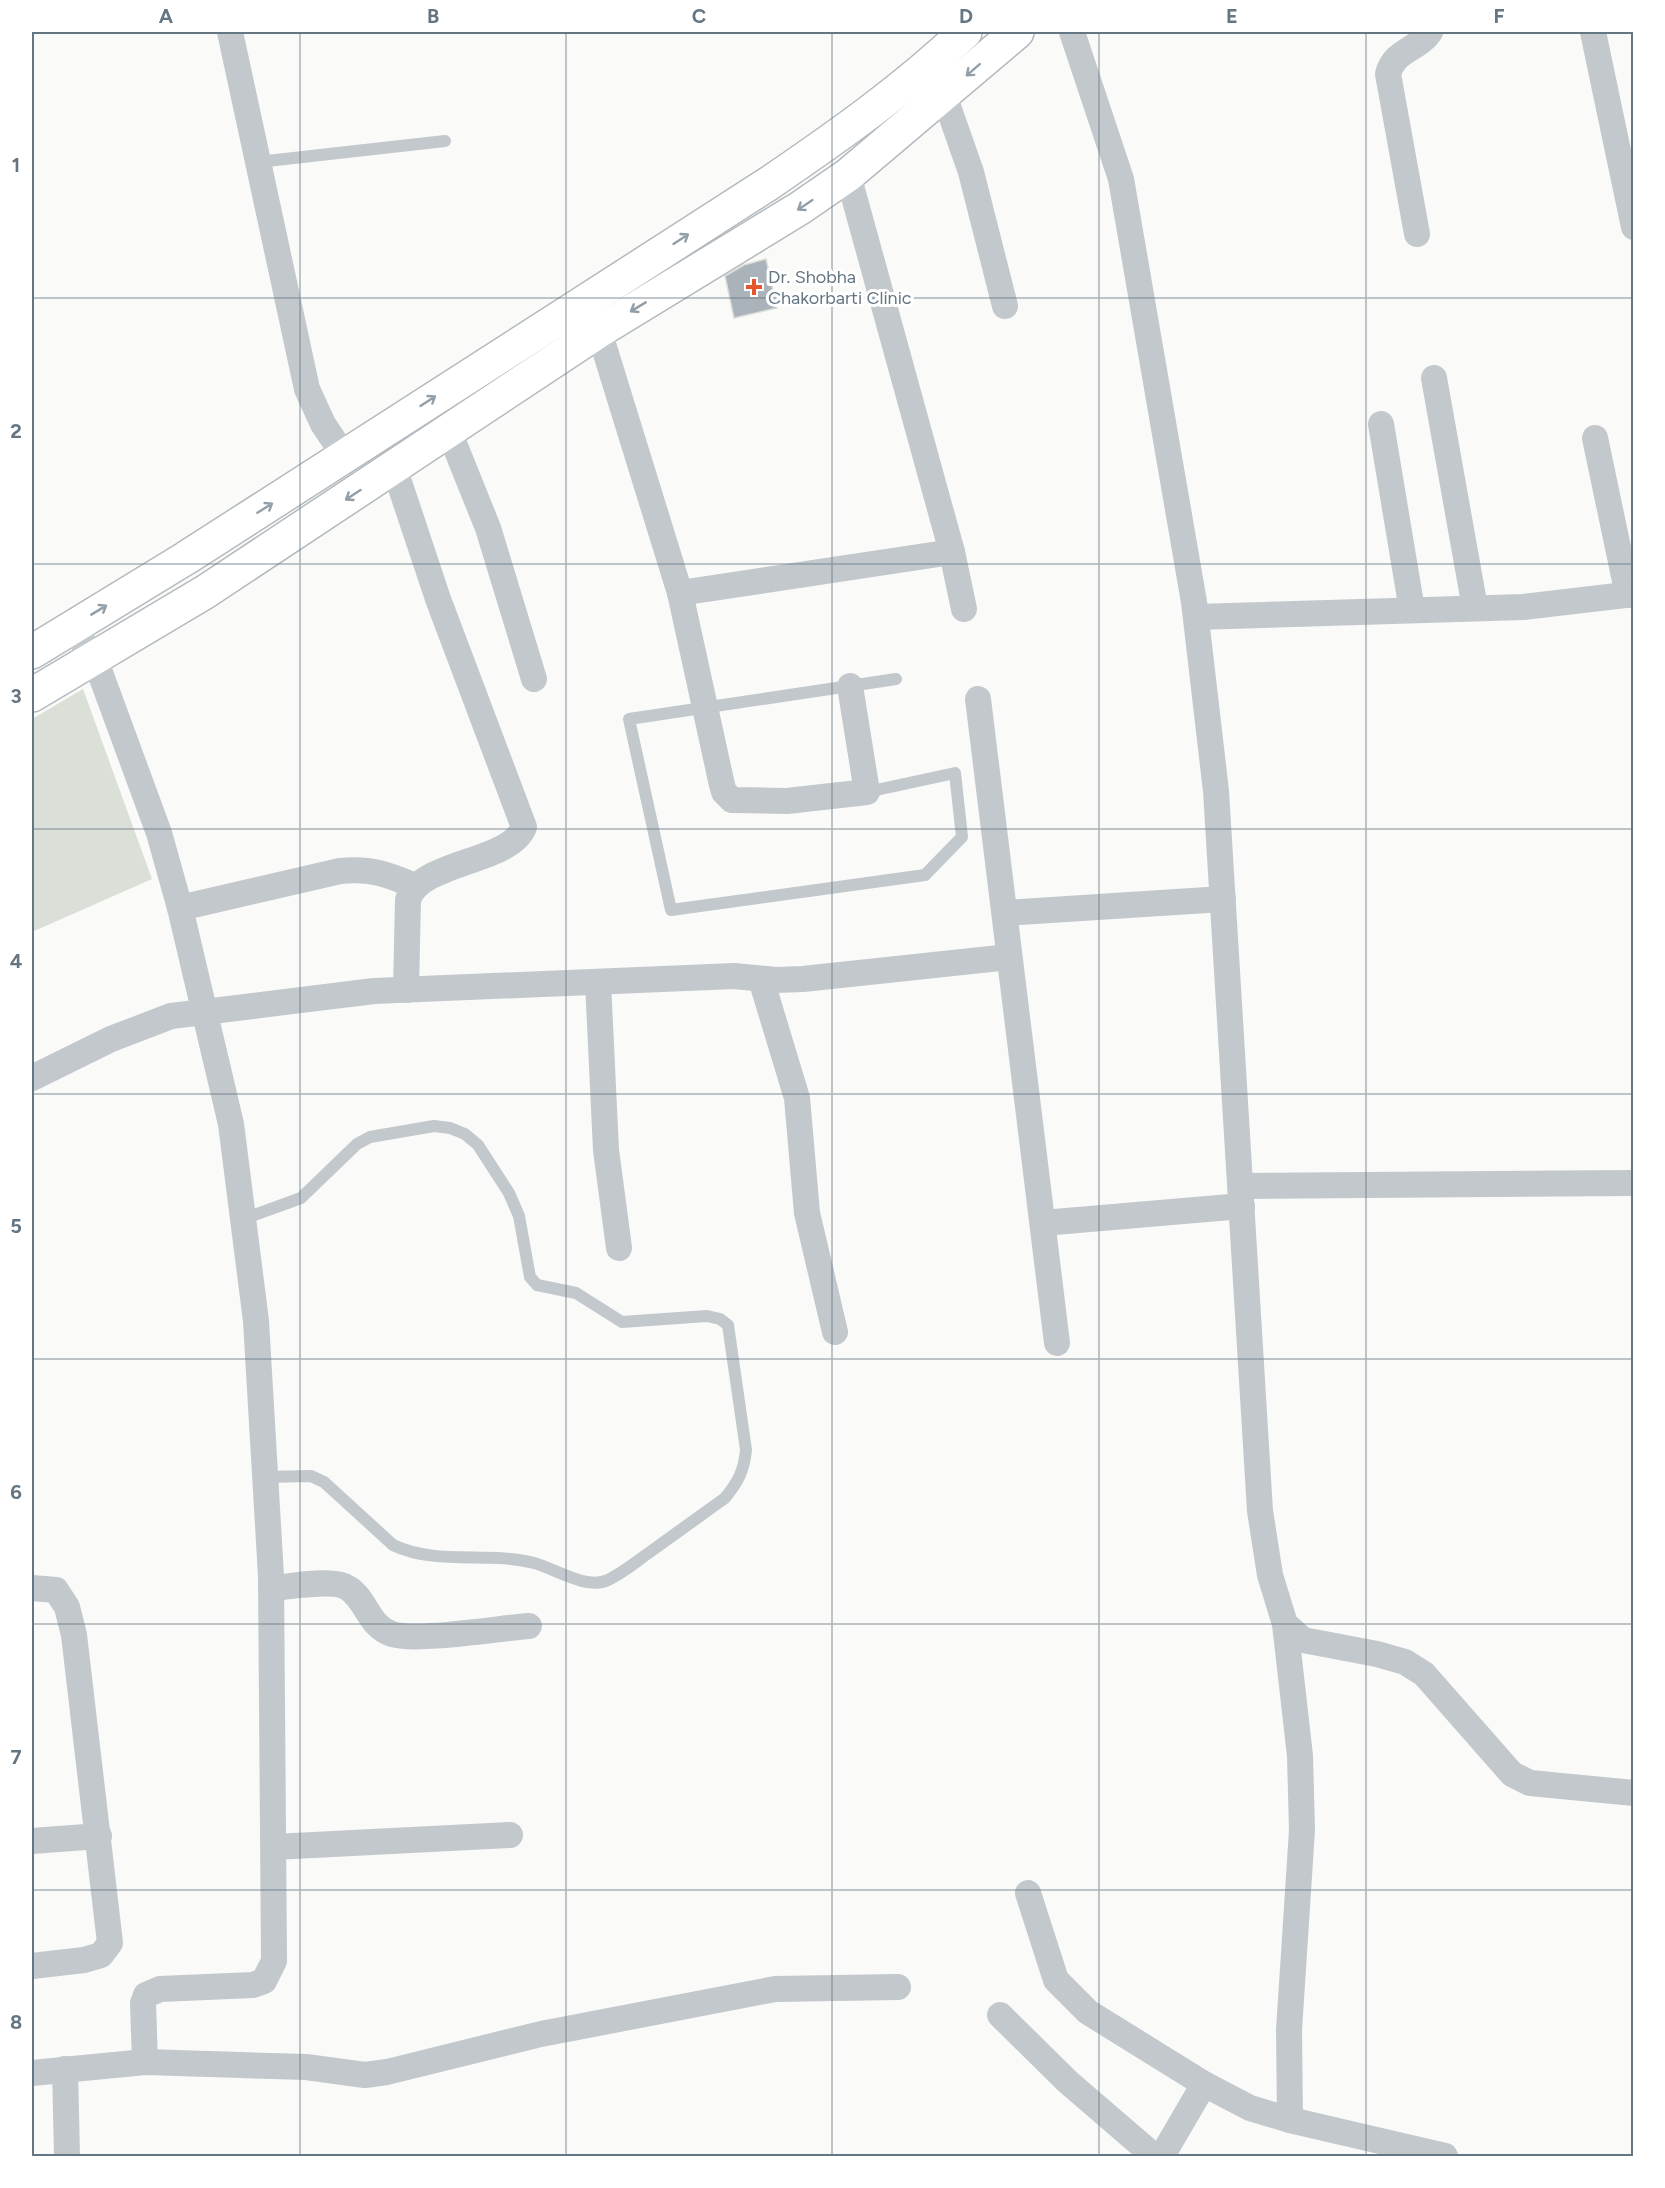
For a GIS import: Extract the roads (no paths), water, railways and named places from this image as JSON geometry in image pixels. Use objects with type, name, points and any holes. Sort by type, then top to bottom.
[{"type":"main road","points":[[32,652],[345,457],[833,140],[926,69],[965,32]]},
{"type":"main road","points":[[32,695],[205,592],[599,331],[800,208],[848,175],[1017,32]]},
{"type":"street","points":[[230,32],[307,389],[323,424],[345,457]]},
{"type":"street","points":[[1072,32],[1121,179],[1196,618],[1216,791],[1260,1511],[1270,1575],[1285,1624],[1300,1756],[1302,1830],[1289,2030],[1290,2120]]},
{"type":"street","points":[[1417,234],[1388,74],[1396,57],[1418,44],[1430,32]]},
{"type":"street","points":[[1593,32],[1634,227]]},
{"type":"street","points":[[944,95],[971,172],[1005,306]]},
{"type":"street","points":[[848,175],[952,552],[964,609]]},
{"type":"street","points":[[583,303],[599,331],[680,593],[724,792],[732,800],[787,801],[867,792],[850,686]]},
{"type":"street","points":[[1434,378],[1475,608]]},
{"type":"street","points":[[1381,424],[1412,610]]},
{"type":"street","points":[[449,431],[488,528],[534,679]]},
{"type":"street","points":[[1196,618],[1523,606],[1631,595],[1595,438]]},
{"type":"street","points":[[394,467],[438,599],[524,827],[522,834],[507,845],[415,886],[408,900],[406,990]]},
{"type":"street","points":[[680,593],[952,552]]},
{"type":"street","points":[[72,627],[95,659],[159,833],[206,1013],[231,1124],[256,1321],[271,1588],[274,1961],[264,1981],[253,1985],[151,1991],[143,2002],[145,2062]]},
{"type":"street","points":[[978,699],[1056,1343]]},
{"type":"street","points":[[180,908],[340,871],[375,870],[415,886]]},
{"type":"street","points":[[1005,913],[1223,899]]},
{"type":"street","points":[[32,1078],[111,1039],[158,1019],[374,991],[734,976],[761,979],[803,979],[1009,957]]},
{"type":"street","points":[[761,979],[797,1098],[807,1213],[835,1332]]},
{"type":"street","points":[[598,982],[606,1150],[619,1248]]},
{"type":"street","points":[[1043,1223],[1242,1196],[1634,1183]]},
{"type":"street","points":[[271,1588],[334,1583],[347,1587],[357,1596],[372,1620],[392,1635],[416,1636],[530,1626]]},
{"type":"street","points":[[32,1588],[56,1590],[67,1607],[74,1635],[110,1943],[101,1954],[84,1960],[32,1966]]},
{"type":"street","points":[[1285,1624],[1303,1640],[1405,1662],[1424,1674],[1512,1774],[1530,1783],[1634,1793]]},
{"type":"street","points":[[274,1847],[510,1835]]},
{"type":"street","points":[[32,1842],[99,1836]]},
{"type":"street","points":[[1028,1893],[1056,1980],[1069,1996],[1088,2012],[1204,2084],[1250,2108],[1290,2120],[1445,2157]]},
{"type":"street","points":[[32,2073],[145,2062],[306,2067],[365,2075],[387,2072],[541,2034],[775,1989],[898,1987]]},
{"type":"street","points":[[1000,2015],[1068,2082],[1154,2157]]},
{"type":"street","points":[[65,2069],[67,2157]]},
{"type":"street","points":[[1162,2157],[1204,2084]]},
{"type":"lane","points":[[258,162],[445,141]]},
{"type":"lane","points":[[867,792],[955,774],[962,837],[925,875],[671,910],[629,719],[896,679]]},
{"type":"lane","points":[[243,1220],[301,1198],[346,1153],[370,1137],[434,1126],[465,1134],[478,1145],[509,1192],[519,1216],[530,1277],[537,1285],[576,1293],[622,1322],[707,1316],[720,1319],[728,1325],[746,1450],[744,1468],[736,1485],[725,1498],[607,1581],[593,1583],[516,1560],[433,1556],[407,1551],[393,1545],[324,1482],[311,1476],[265,1477]]},
{"type":"place","name":"Dr. Shobha Chakorbarti Clinic","points":[[754,287]]}]
